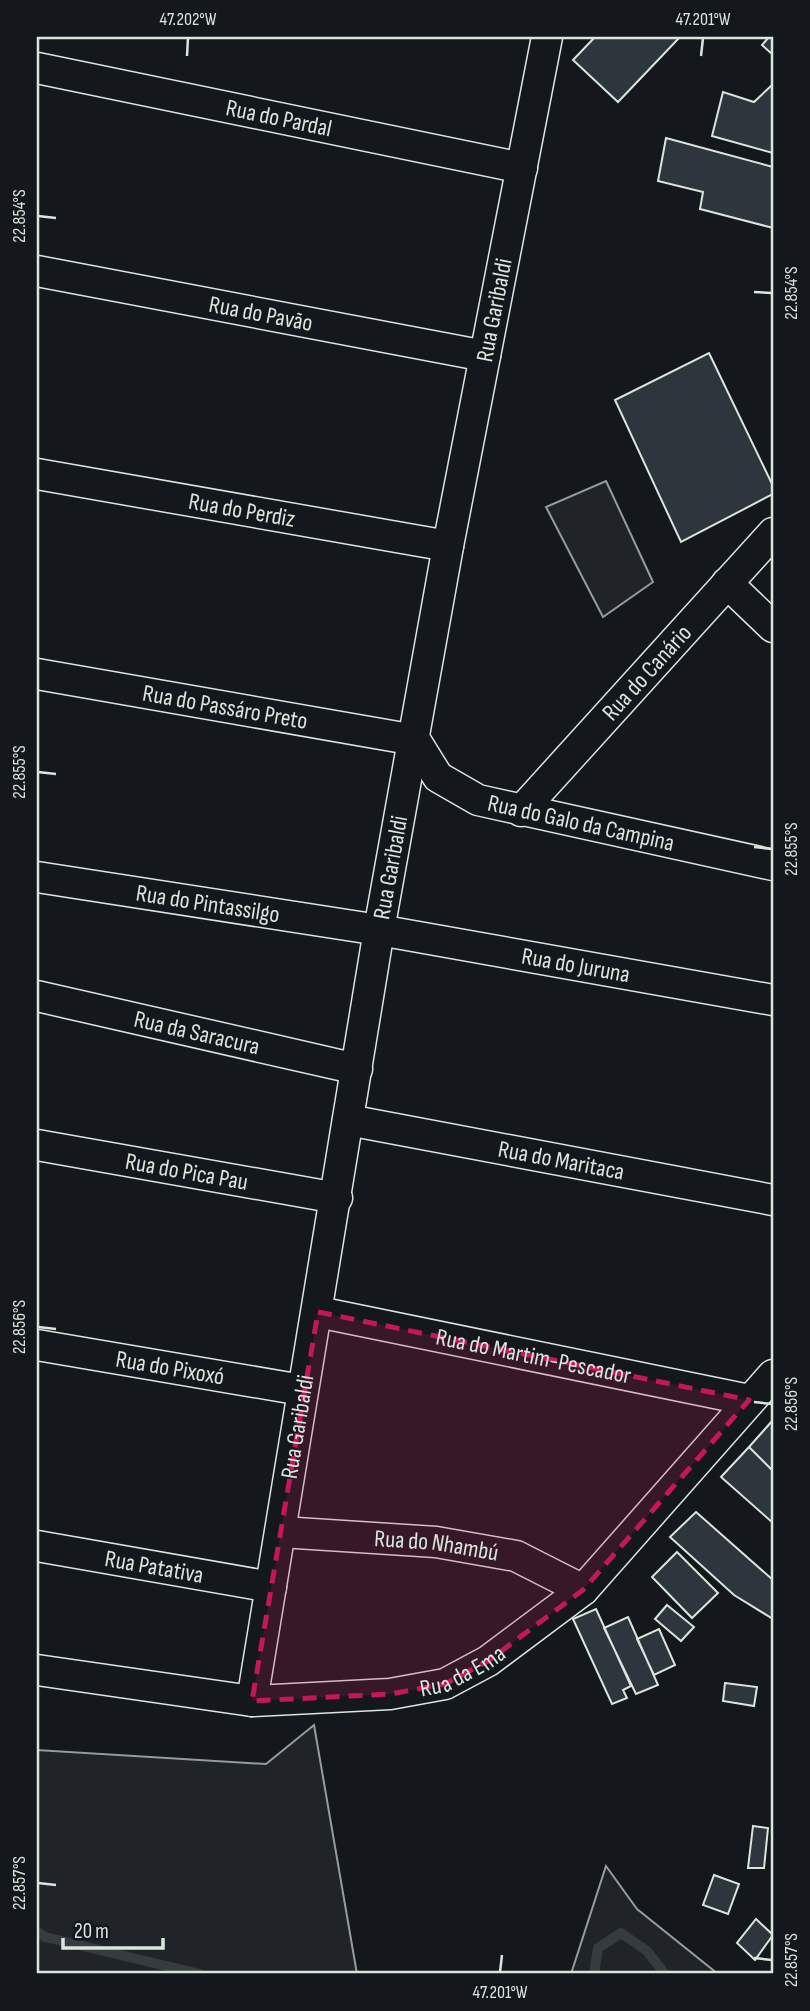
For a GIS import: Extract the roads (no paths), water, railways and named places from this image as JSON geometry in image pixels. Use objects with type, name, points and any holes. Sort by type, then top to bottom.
[{"type":"street","name":"Rua Garibaldi","points":[[252,1701],[302,1390],[337,1198],[379,930],[448,546],[547,37]]},
{"type":"street","name":"Rua do Pardal","points":[[37,68],[522,168]]},
{"type":"street","name":"Rua do Pavão","points":[[37,271],[485,355]]},
{"type":"street","name":"Rua do Perdiz","points":[[37,474],[448,546]]},
{"type":"street","name":"Rua do Canário","points":[[520,811],[773,533]]},
{"type":"street","points":[[727,583],[773,627]]},
{"type":"street","name":"Rua do Passáro Preto","points":[[37,674],[415,740]]},
{"type":"street","name":"Rua do Galo da Campina","points":[[415,740],[438,777],[478,800],[773,864]]},
{"type":"street","name":"Rua do Pintassilgo","points":[[37,877],[379,930]]},
{"type":"street","name":"Rua do Juruna","points":[[379,930],[773,1000]]},
{"type":"street","name":"Rua da Saracura","points":[[37,996],[357,1069]]},
{"type":"street","name":"Rua do Maritaca","points":[[348,1120],[773,1200]]},
{"type":"street","name":"Rua do Pica Pau","points":[[37,1145],[337,1198]]},
{"type":"street","name":"Rua do Martim-Pescador","points":[[318,1312],[749,1400]]},
{"type":"street","name":"Rua do Pixoxó","points":[[37,1345],[302,1390]]},
{"type":"street","name":"Rua da Ema","points":[[37,1670],[252,1701],[390,1694],[445,1684],[488,1661],[583,1590],[773,1374]]},
{"type":"street","name":"Rua do Nhambú","points":[[281,1532],[436,1542],[516,1556],[583,1590]]},
{"type":"street","name":"Rua Patativa","points":[[37,1546],[271,1587]]},
{"type":"waterway","points":[[37,1932],[45,1937],[200,1974]]},
{"type":"waterway","points":[[594,1974],[598,1948],[621,1933],[647,1951],[665,1974]]}]
